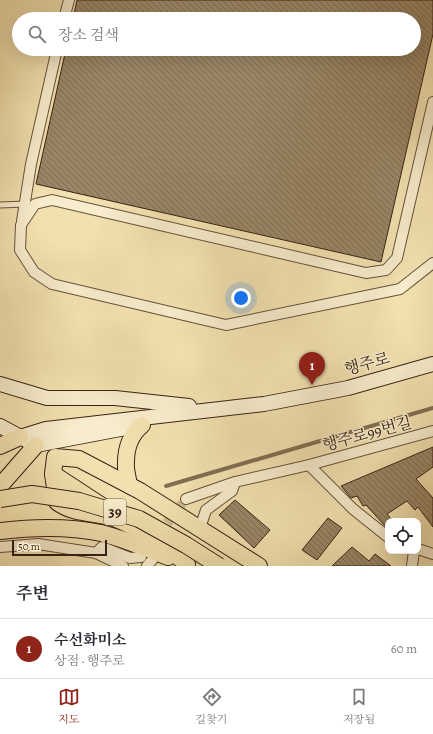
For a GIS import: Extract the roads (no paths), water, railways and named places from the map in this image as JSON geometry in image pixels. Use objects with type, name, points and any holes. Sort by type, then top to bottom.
[{"type":"main road","name":"행주로","points":[[20,437],[46,429],[264,404],[348,388],[433,364]]},
{"type":"main road","points":[[0,384],[47,398],[115,398],[215,409]]},
{"type":"main road","name":"행주로","points":[[36,445],[142,425],[215,409]]},
{"type":"main road","points":[[129,485],[126,463],[130,441],[136,429],[142,425]]},
{"type":"main road","points":[[0,426],[55,457],[79,459],[129,485],[259,566]]},
{"type":"main road","points":[[0,446],[20,437]]},
{"type":"main road","points":[[0,486],[36,445]]},
{"type":"main road","points":[[55,457],[54,474],[57,502],[66,508],[112,518],[135,528]]},
{"type":"main road","points":[[54,474],[158,542],[189,565]]},
{"type":"main road","name":"39","points":[[0,499],[32,494],[79,501],[139,519],[220,566]]},
{"type":"main road","name":"39","points":[[0,532],[38,528],[100,533],[131,541],[189,565]]},
{"type":"street","points":[[65,12],[68,0]]},
{"type":"street","points":[[55,56],[31,164],[21,225],[20,250],[34,272],[52,284],[226,325],[400,289],[433,263]]},
{"type":"street","points":[[21,225],[35,204],[52,200],[366,273],[386,270],[396,258],[433,102]]},
{"type":"street","name":"행주로99번길","points":[[186,499],[235,482],[309,465],[433,431]]},
{"type":"street","name":"행주로99번길","points":[[309,465],[353,509],[385,535]]},
{"type":"street","points":[[200,528],[206,510],[232,491],[235,482]]},
{"type":"street","points":[[0,547],[38,544],[96,553],[123,566]]},
{"type":"street","points":[[96,553],[102,547],[130,558],[141,557]]},
{"type":"street","points":[[421,550],[433,554]]},
{"type":"street","points":[[147,566],[158,552]]},
{"type":"street","points":[[412,566],[414,554]]},
{"type":"lane","points":[[0,205],[25,204]]},
{"type":"waterway","points":[[166,486],[433,408]]},
{"type":"tunnel","points":[[158,535],[186,499]]},
{"type":"place","name":"수선화미소","points":[[312,385]]}]
